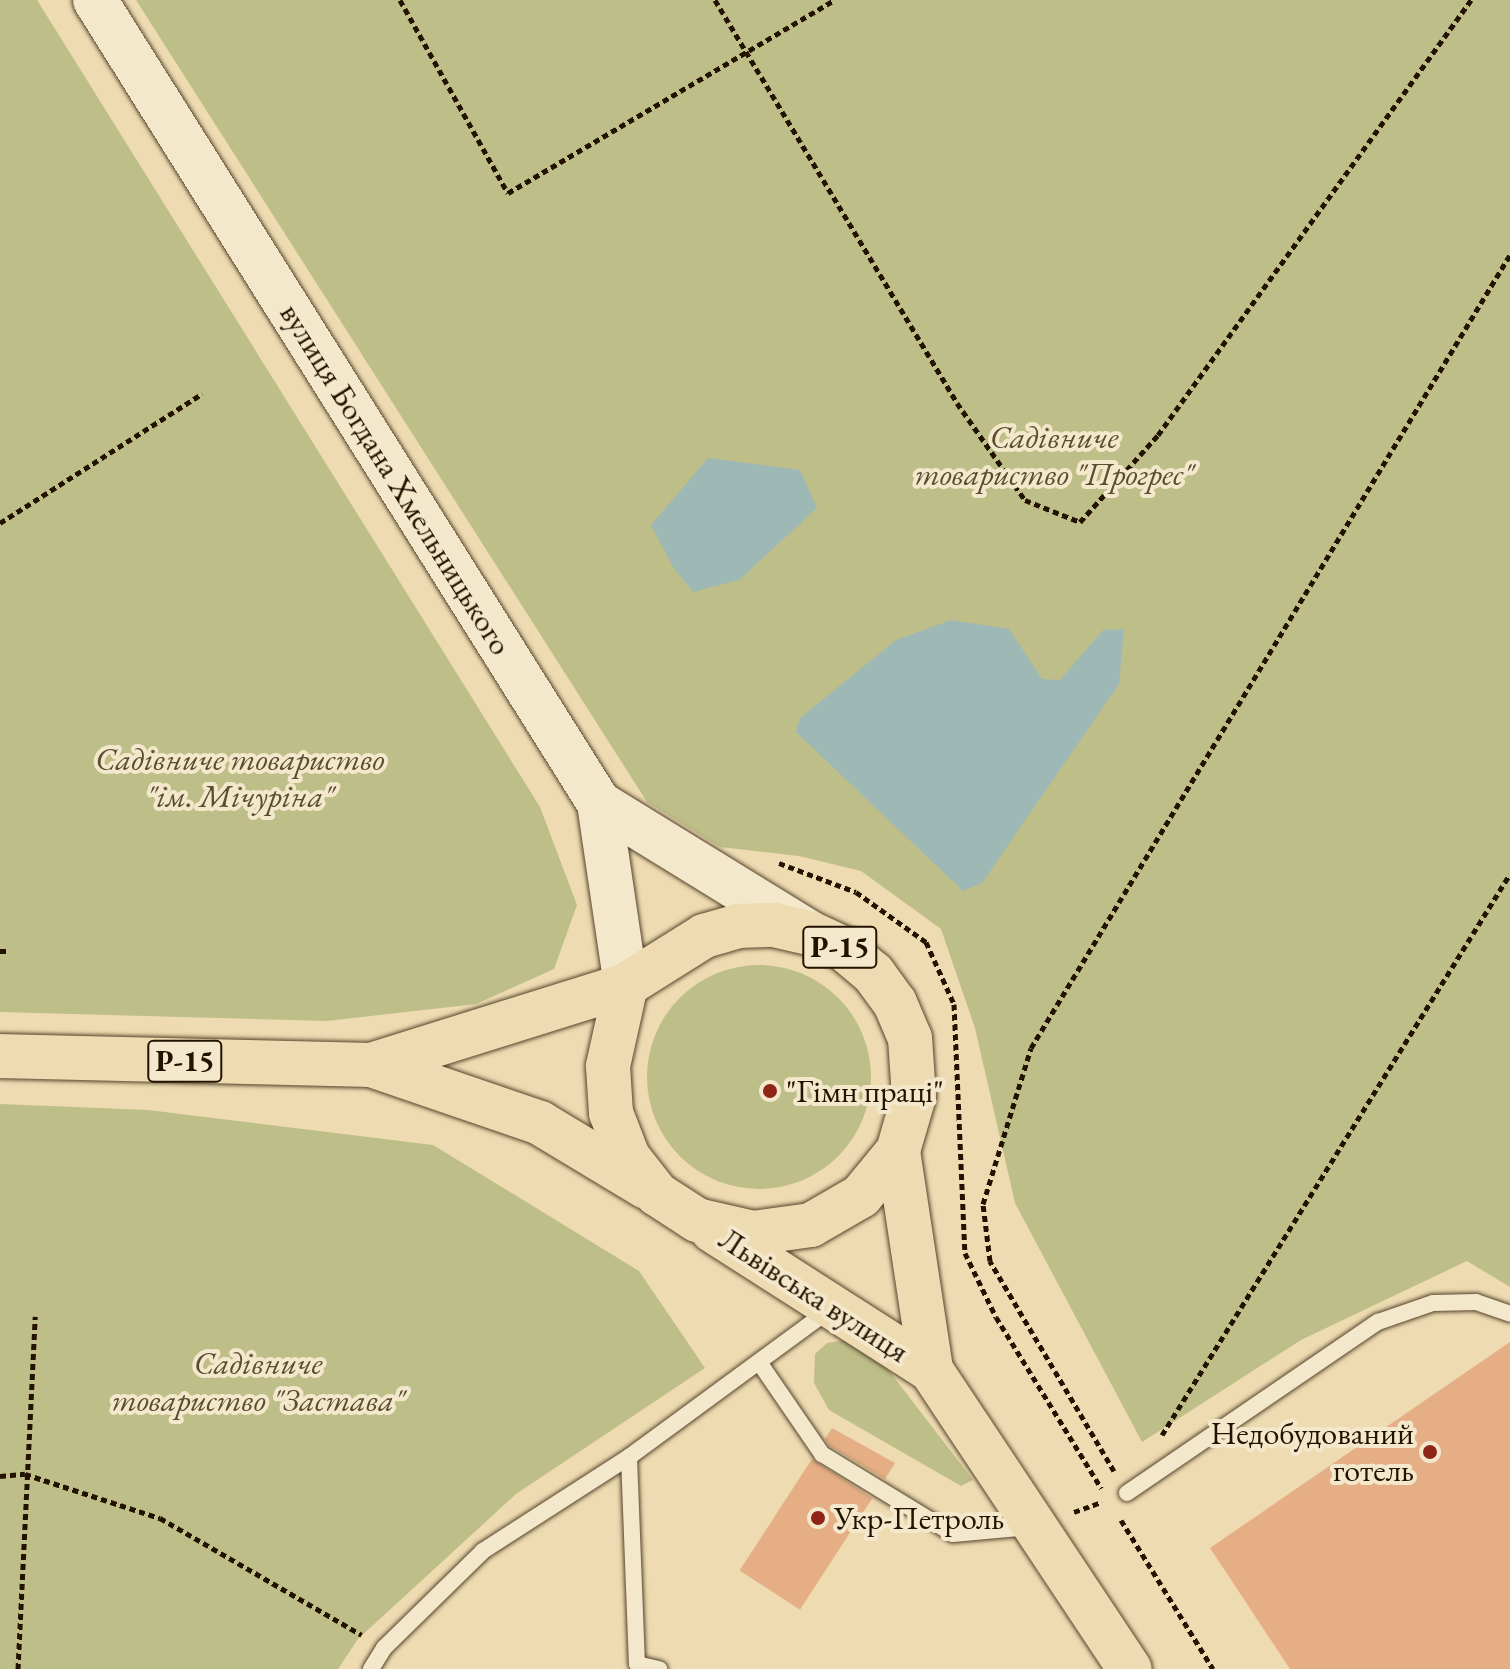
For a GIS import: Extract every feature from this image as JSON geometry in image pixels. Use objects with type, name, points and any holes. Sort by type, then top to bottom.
[{"type":"main road","name":"вулиця Богдана Хмельницького","points":[[95,0],[599,803],[626,985]]},
{"type":"main road","points":[[599,803],[810,933]]},
{"type":"main road","name":"Р-15","points":[[371,1065],[626,985],[704,936],[738,926],[774,925],[810,933],[844,949],[873,973],[895,1003],[910,1038],[914,1096],[898,1151]]},
{"type":"main road","points":[[626,985],[608,1066],[611,1113],[628,1157],[657,1194]]},
{"type":"main road","name":"Р-15","points":[[0,1056],[371,1065],[540,1123],[697,1220]]},
{"type":"main road","points":[[697,1220],[753,1233],[811,1225],[861,1196],[898,1151]]},
{"type":"main road","name":"Львівська вулиця","points":[[898,1151],[931,1370],[1031,1527],[1130,1669]]},
{"type":"main road","name":"Львівська вулиця","points":[[697,1220],[830,1309],[931,1370]]},
{"type":"lane","points":[[1127,1493],[1378,1322],[1433,1303],[1476,1302],[1510,1314]]},
{"type":"lane","points":[[371,1669],[384,1648],[483,1551],[629,1457],[830,1309]]},
{"type":"lane","points":[[759,1362],[822,1454],[953,1534],[1031,1527]]},
{"type":"lane","points":[[629,1457],[634,1667],[659,1669]]},
{"type":"path","points":[[400,0],[508,193],[834,0]]},
{"type":"path","points":[[715,0],[957,403],[1025,500],[1080,522],[1158,435],[1471,0]]},
{"type":"path","points":[[1031,1527],[1127,1493],[990,1261],[983,1204],[1031,1048],[1510,255]]},
{"type":"path","points":[[0,523],[202,394]]},
{"type":"path","points":[[1160,1439],[1510,874]]},
{"type":"path","points":[[18,1669],[35,1316]]},
{"type":"path","points":[[0,1476],[25,1474],[160,1518],[384,1648]]},
{"type":"green space","name":"Садівниче товариство \"ім. Мічуріна\"","points":[[0,0],[37,0],[540,807],[577,905],[554,969],[476,1004],[327,1021],[0,1012]]},
{"type":"green space","name":"Садівниче товариство \"Прогрес\"","points":[[136,0],[1510,0],[1510,1287],[1467,1261],[1301,1340],[1142,1442],[1015,1203],[975,1028],[941,929],[861,871],[799,856],[720,847],[647,802]]},
{"type":"green space","points":[[759,965],[781,967],[802,974],[838,998],[862,1034],[869,1055],[869,1099],[862,1120],[838,1156],[802,1180],[781,1187],[759,1189],[737,1187],[716,1180],[680,1156],[656,1120],[649,1099],[647,1077],[649,1055],[656,1034],[680,998],[716,974],[737,967]]},
{"type":"green space","name":"Садівниче товариство \"Застава\"","points":[[0,1104],[148,1110],[433,1145],[639,1271],[705,1368],[516,1494],[358,1639],[338,1669],[0,1669]]},
{"type":"green space","points":[[855,1339],[883,1363],[973,1480],[961,1486],[829,1410],[814,1383],[815,1354],[827,1343]]},
{"type":"water","points":[[708,458],[800,470],[817,508],[739,580],[693,592],[673,567],[651,525]]},
{"type":"water","points":[[951,620],[1009,629],[1042,679],[1060,680],[1103,630],[1124,629],[1119,684],[982,883],[963,891],[796,732],[800,718],[896,640]]},
{"type":"building","name":"Недобудований готель","points":[[1510,1342],[1510,1669],[1290,1669],[1210,1548]]},
{"type":"building","points":[[832,1428],[895,1463],[885,1479],[830,1446],[825,1439]]},
{"type":"building","points":[[812,1459],[872,1498],[800,1610],[740,1571]]},
{"type":"place","name":"\"Гімн праці\"","points":[[770,1091]]},
{"type":"place","name":"Недобудований готель","points":[[1430,1452]]},
{"type":"place","name":"Укр-Петроль","points":[[818,1518]]}]
